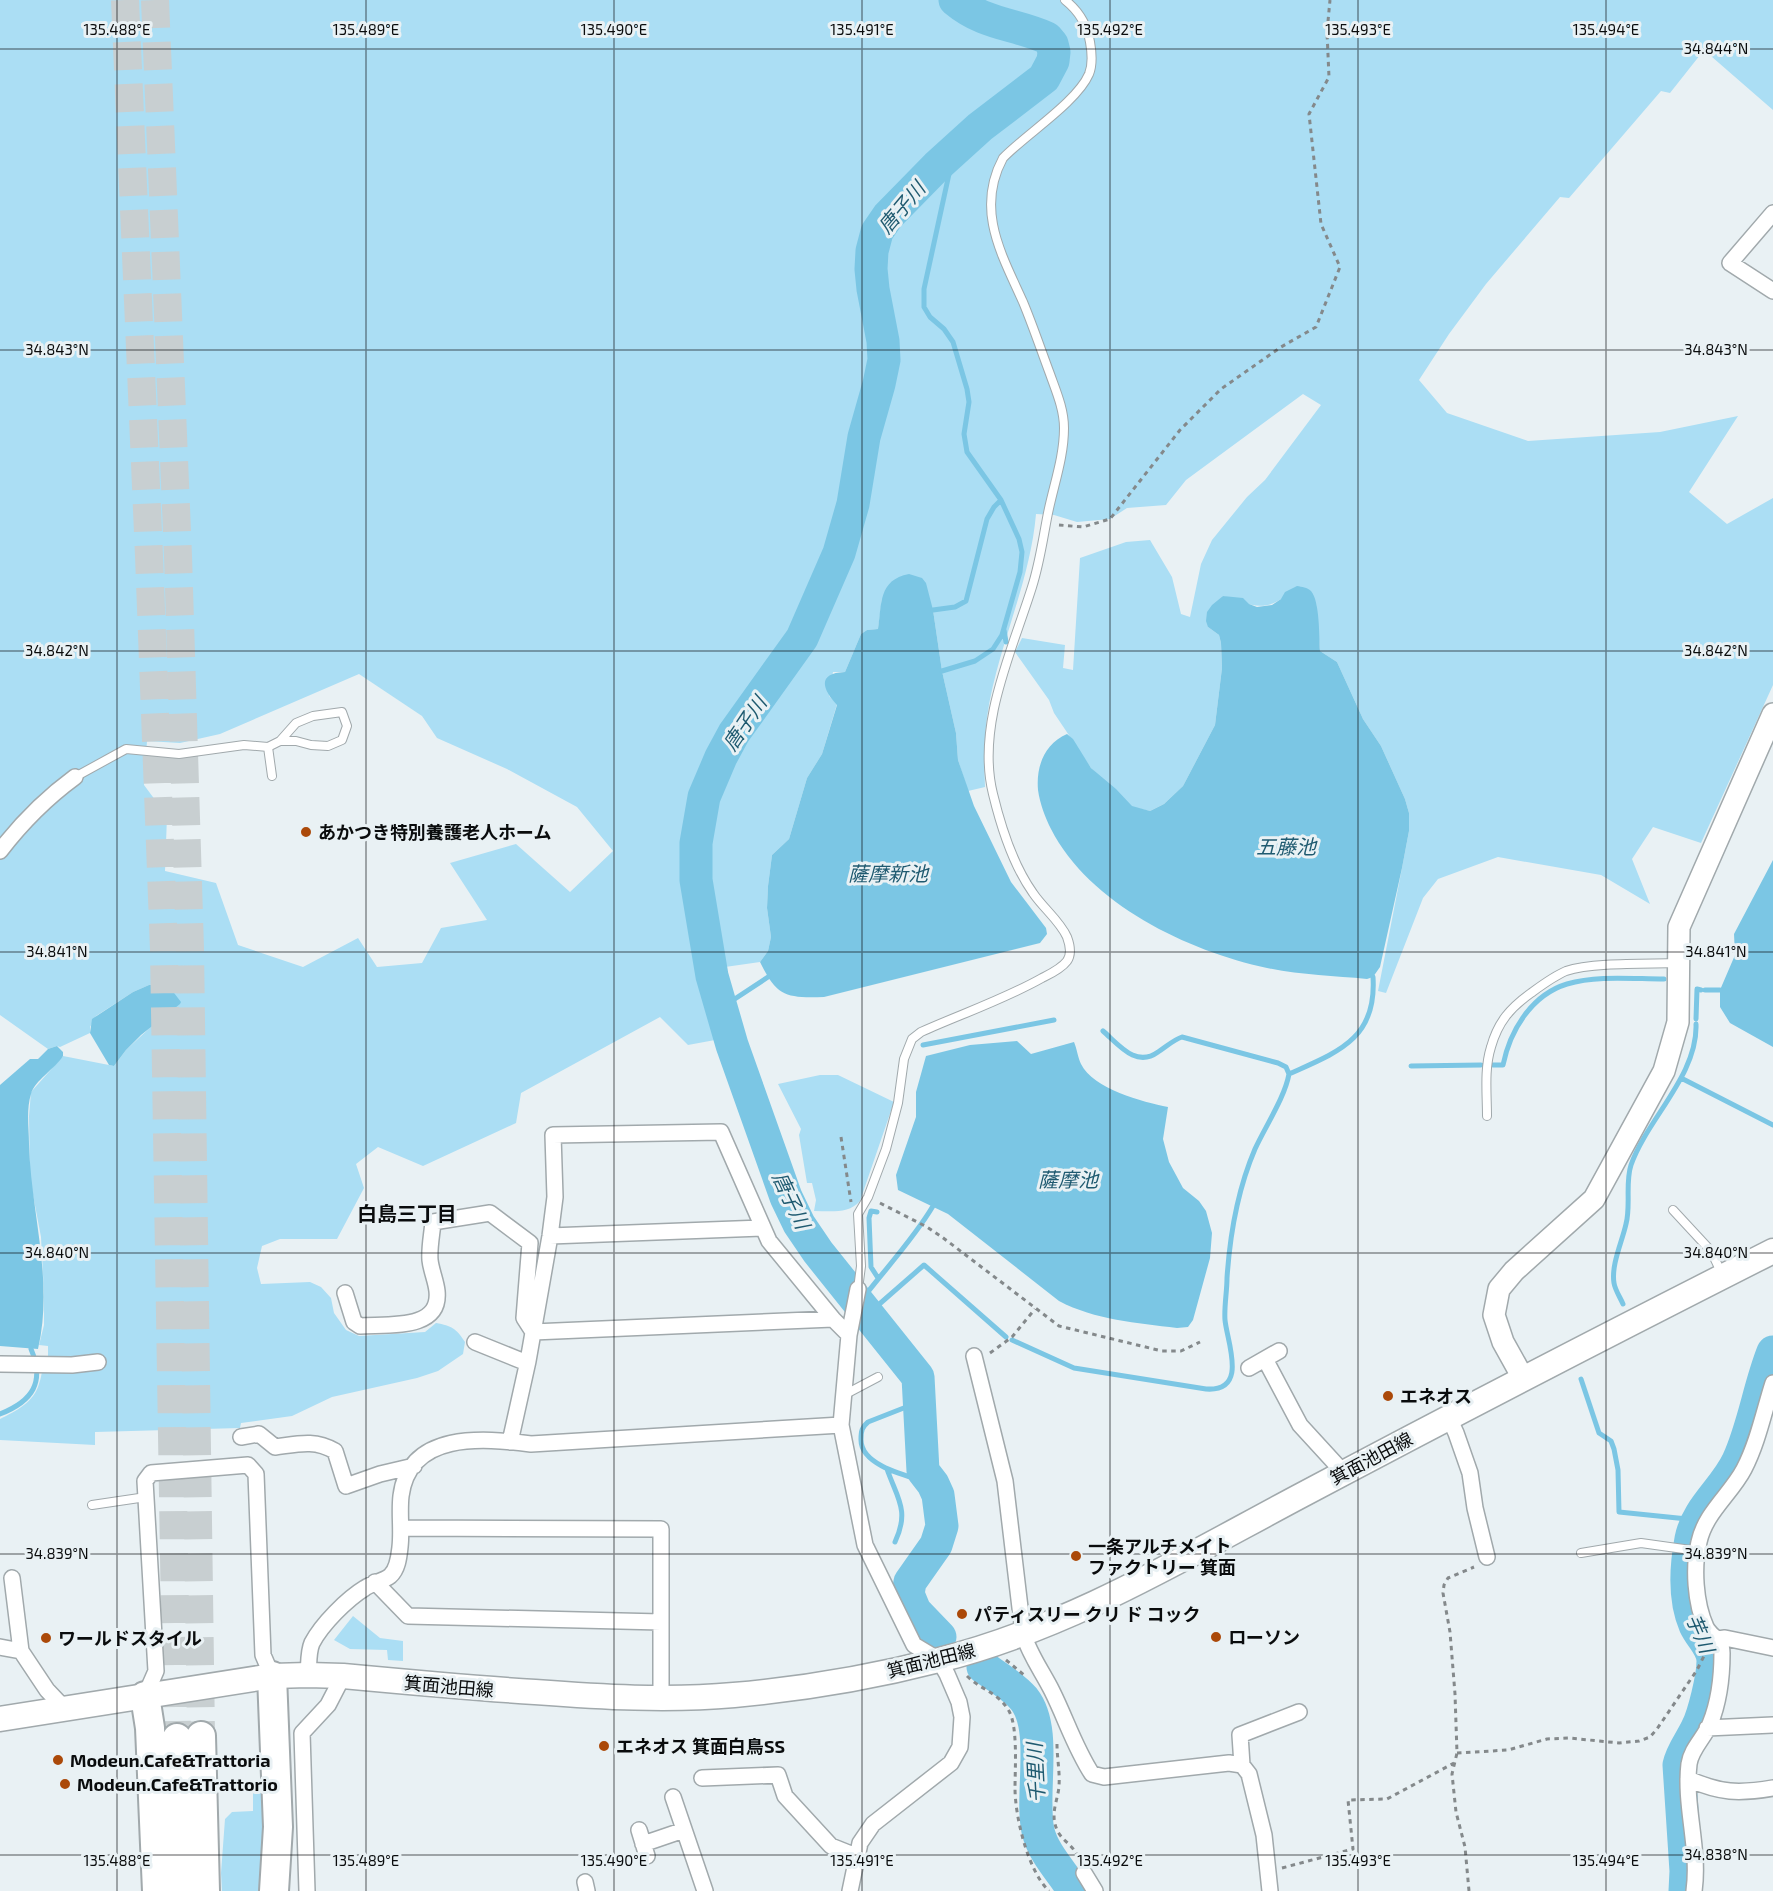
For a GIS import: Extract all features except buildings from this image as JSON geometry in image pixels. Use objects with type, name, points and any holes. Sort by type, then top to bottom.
[{"type":"highway","points":[[273,1676],[278,1885]]},
{"type":"highway","points":[[145,1696],[150,1728],[157,1891]]},
{"type":"highway","points":[[182,1891],[189,1737],[205,1891]]},
{"type":"main road","name":"箕面池田線","points":[[0,1719],[273,1676],[343,1676],[585,1696],[661,1698],[734,1695],[831,1682],[939,1660],[1023,1633],[1068,1615],[1147,1577],[1523,1378],[1773,1251]]},
{"type":"street","points":[[1773,213],[1730,263],[1773,291]]},
{"type":"street","points":[[1523,1378],[1503,1342],[1494,1315],[1499,1289],[1514,1271],[1594,1199],[1664,1071],[1678,1022],[1679,927],[1773,714]]},
{"type":"street","points":[[0,851],[23,822],[48,797],[75,777]]},
{"type":"street","points":[[510,1442],[550,1236],[555,1197],[553,1135],[721,1132],[769,1241],[833,1319],[849,1335]]},
{"type":"street","points":[[345,1293],[354,1322],[360,1326],[414,1323],[431,1316],[437,1303],[437,1290],[430,1260],[433,1222],[490,1213],[530,1243],[524,1318],[533,1332]]},
{"type":"street","points":[[550,1236],[762,1228]]},
{"type":"street","points":[[850,1891],[860,1843],[873,1824],[951,1763],[960,1747],[962,1717],[948,1674],[939,1660],[914,1645],[865,1545],[841,1425],[849,1335],[858,1289]]},
{"type":"street","points":[[533,1332],[833,1319]]},
{"type":"street","points":[[475,1342],[527,1363]]},
{"type":"street","points":[[1250,1368],[1279,1351]]},
{"type":"street","points":[[975,1359],[1005,1481],[1023,1633],[1028,1649],[1051,1689],[1067,1721],[1075,1745],[1092,1774],[1104,1777],[1229,1763],[1242,1765]]},
{"type":"street","points":[[1265,1359],[1300,1425],[1344,1473]]},
{"type":"street","points":[[0,1364],[72,1365],[98,1362]]},
{"type":"street","points":[[1694,1891],[1695,1865],[1688,1779],[1691,1755],[1707,1728],[1719,1689],[1722,1673],[1722,1646],[1709,1631],[1698,1602],[1691,1550],[1699,1540],[1706,1522],[1745,1468],[1773,1383]]},
{"type":"street","points":[[1449,1418],[1470,1473],[1474,1508],[1487,1557]]},
{"type":"street","points":[[309,1675],[311,1644],[336,1611],[363,1588],[390,1576],[399,1561],[402,1528],[401,1496],[408,1474],[421,1455],[442,1445],[456,1441],[531,1444],[841,1425]]},
{"type":"street","points":[[241,1437],[259,1434],[276,1447],[311,1442],[325,1446],[335,1451],[346,1486],[380,1474],[414,1466]]},
{"type":"street","points":[[145,1696],[156,1671],[145,1481],[151,1473],[248,1465],[256,1474],[262,1655],[273,1676]]},
{"type":"street","points":[[402,1528],[661,1529],[661,1698]]},
{"type":"street","points":[[12,1578],[21,1651],[47,1690],[65,1710]]},
{"type":"street","points":[[374,1583],[408,1616],[661,1622]]},
{"type":"street","points":[[1718,1639],[1725,1638],[1773,1647]]},
{"type":"street","points":[[0,1647],[21,1651]]},
{"type":"street","points":[[307,1891],[302,1733],[328,1705],[343,1676]]},
{"type":"street","points":[[1270,1891],[1262,1825],[1249,1774],[1242,1765],[1240,1735],[1299,1712]]},
{"type":"street","points":[[1707,1728],[1773,1725]]},
{"type":"street","points":[[702,1778],[778,1775],[785,1796],[831,1846],[856,1856]]},
{"type":"street","points":[[1688,1779],[1711,1789],[1732,1792],[1753,1792],[1773,1788]]},
{"type":"street","points":[[673,1797],[705,1891]]},
{"type":"street","points":[[643,1843],[684,1830]]},
{"type":"street","points":[[1084,1873],[1095,1891]]},
{"type":"lane","points":[[858,1289],[861,1266],[858,1220],[886,1149],[898,1103],[904,1059],[912,1040],[928,1029],[1017,992],[1060,968],[1068,960],[1070,949],[1065,933],[1031,891],[1011,848],[996,807],[990,770],[990,745],[1000,680],[1034,580],[1060,468],[1063,419],[1058,397],[1027,313],[998,247],[991,201],[994,178],[1003,158],[1071,98],[1088,76],[1091,68],[1092,53],[1089,34],[1081,16],[1065,0]]},
{"type":"lane","points":[[75,777],[126,749],[179,754],[244,745],[268,747],[280,741],[296,723],[314,716],[342,712],[347,726],[342,740],[328,746],[280,741]]},
{"type":"lane","points":[[268,747],[272,776]]},
{"type":"lane","points":[[1488,1116],[1487,1069],[1490,1048],[1498,1027],[1514,1005],[1567,971],[1591,967],[1678,963]]},
{"type":"lane","points":[[1673,1210],[1711,1251],[1723,1276]]},
{"type":"lane","points":[[843,1395],[878,1377]]},
{"type":"lane","points":[[92,1505],[146,1497]]},
{"type":"lane","points":[[1581,1553],[1641,1543],[1691,1550]]},
{"type":"path","points":[[1047,524],[1083,527],[1110,519],[1180,430],[1221,389],[1281,347],[1316,327],[1340,267],[1322,224],[1309,114],[1329,77],[1327,32],[1330,0]]},
{"type":"path","points":[[841,1137],[852,1212],[858,1220]]},
{"type":"path","points":[[868,1197],[927,1227],[1059,1326],[1162,1351],[1181,1351],[1200,1342]]},
{"type":"path","points":[[975,1359],[1012,1337],[1035,1309]]},
{"type":"path","points":[[1469,1891],[1465,1847],[1456,1812],[1452,1774],[1457,1752],[1453,1673],[1444,1585],[1448,1578],[1480,1565],[1487,1557]]},
{"type":"path","points":[[1457,1752],[1508,1750],[1547,1739],[1569,1738],[1619,1743],[1639,1741],[1650,1737],[1697,1670],[1707,1650]]},
{"type":"path","points":[[1003,1657],[1027,1678]]},
{"type":"path","points":[[963,1669],[969,1678],[998,1696],[1010,1713],[1015,1742],[1015,1792],[1020,1823],[1028,1858],[1041,1883],[1049,1891]]},
{"type":"path","points":[[1056,1739],[1059,1788],[1054,1802],[1054,1815],[1058,1832],[1075,1849],[1084,1873]]},
{"type":"path","points":[[1269,1871],[1353,1849],[1347,1800],[1387,1798],[1454,1763]]},
{"type":"shaded area","points":[[0,0],[1773,0],[1773,110],[1704,50],[1670,93],[1661,91],[1569,198],[1560,197],[1486,284],[1419,380],[1447,413],[1528,441],[1660,432],[1738,416],[1689,492],[1727,524],[1773,498],[1773,685],[1701,843],[1653,827],[1632,859],[1650,904],[1601,875],[1498,857],[1438,879],[1423,898],[1386,993],[1378,991],[1409,831],[1409,813],[1381,746],[1363,719],[1337,662],[1320,651],[1316,603],[1281,599],[1259,606],[1223,596],[1208,627],[1219,635],[1221,643],[1222,668],[1215,725],[1183,786],[1164,804],[1150,811],[1132,807],[1091,768],[1054,713],[1049,700],[1015,652],[1022,638],[1065,645],[1063,668],[1073,670],[1080,558],[1126,542],[1150,540],[1172,577],[1181,614],[1190,617],[1201,564],[1212,540],[1247,497],[1265,480],[1321,405],[1303,394],[1186,480],[1166,505],[1127,508],[1110,519],[1077,522],[1054,515],[1036,514],[1027,566],[998,666],[987,717],[985,787],[968,791],[958,760],[956,733],[942,671],[933,610],[882,599],[878,629],[867,630],[861,634],[845,672],[833,672],[829,696],[837,704],[822,754],[807,778],[789,839],[772,855],[767,908],[771,937],[768,951],[760,962],[725,967],[735,1027],[715,1040],[688,1045],[660,1017],[521,1093],[516,1123],[423,1166],[378,1147],[356,1164],[364,1188],[337,1239],[280,1239],[262,1246],[257,1268],[261,1284],[310,1282],[321,1287],[331,1298],[334,1313],[346,1330],[359,1336],[425,1332],[436,1323],[453,1328],[465,1342],[463,1354],[438,1371],[332,1397],[292,1416],[241,1423],[240,1428],[95,1432],[95,1445],[0,1440],[0,1419],[29,1401],[37,1390],[48,1362],[48,1346],[39,1345],[44,1325],[44,1293],[41,1237],[30,1179],[31,1092],[63,1056],[114,1066],[126,1050],[154,1024],[156,984],[133,992],[96,1016],[90,1027],[90,1033],[60,1047],[48,1049],[0,1015]],"holes":[[[359,674],[422,716],[437,738],[507,769],[577,807],[613,851],[570,892],[516,844],[450,863],[487,920],[441,928],[422,963],[377,967],[358,938],[303,967],[238,945],[216,883],[165,871],[167,816],[144,785],[147,741],[180,743],[220,734]]]},
{"type":"shaded area","points":[[820,1075],[838,1075],[894,1102],[860,1201],[851,1208],[839,1211],[814,1211],[816,1200],[812,1183],[807,1183],[799,1135],[801,1129],[778,1084]]},
{"type":"shaded area","points":[[353,1616],[380,1638],[403,1641],[403,1661],[388,1660],[387,1650],[350,1649],[334,1640]]},
{"type":"shaded area","points":[[253,1780],[265,1780],[269,1891],[222,1891],[225,1819],[232,1812],[253,1811]]},
{"type":"water","name":"薩摩新池","points":[[909,574],[922,578],[926,583],[956,733],[958,760],[974,806],[1011,882],[1046,928],[1047,934],[1040,943],[824,997],[792,996],[778,989],[760,962],[768,951],[771,937],[767,908],[772,855],[789,839],[807,778],[822,754],[837,705],[828,693],[826,679],[830,675],[845,672],[861,634],[867,630],[878,629],[881,602],[887,587],[899,577]]},
{"type":"water","name":"五藤池","points":[[1297,586],[1308,589],[1314,596],[1318,611],[1320,651],[1337,662],[1363,719],[1381,746],[1409,813],[1409,831],[1380,967],[1373,977],[1367,979],[1267,968],[1205,950],[1144,920],[1115,901],[1090,880],[1068,856],[1051,829],[1039,795],[1038,773],[1043,757],[1052,744],[1067,734],[1073,739],[1091,768],[1132,806],[1150,811],[1164,804],[1183,786],[1215,725],[1222,668],[1221,643],[1219,635],[1208,627],[1207,612],[1223,596],[1243,598],[1249,604],[1257,607],[1272,605],[1281,599],[1285,592]]},
{"type":"water","points":[[1773,860],[1773,1047],[1730,1023],[1720,1007],[1720,990],[1735,955],[1734,934]]},
{"type":"water","points":[[160,984],[171,989],[181,1002],[180,1004],[141,1035],[114,1066],[109,1065],[90,1033],[92,1019],[133,992],[149,985]]},
{"type":"water","name":"薩摩池","points":[[1017,1041],[1031,1054],[1074,1042],[1081,1064],[1096,1081],[1120,1093],[1168,1107],[1163,1139],[1169,1162],[1183,1188],[1199,1201],[1206,1211],[1212,1233],[1210,1258],[1193,1320],[1188,1327],[1177,1328],[1116,1320],[1087,1313],[1059,1301],[948,1214],[898,1190],[896,1175],[916,1117],[916,1092],[926,1056],[970,1045]]},
{"type":"water","points":[[57,1046],[63,1052],[63,1056],[33,1089],[28,1113],[31,1170],[43,1272],[44,1298],[38,1349],[0,1346],[0,1085],[30,1059],[38,1059],[48,1049]]},
{"type":"waterway","name":"唐子川","points":[[940,1637],[915,1611],[908,1594],[910,1582],[936,1545],[942,1526],[938,1495],[923,1471],[918,1377],[818,1252],[799,1224],[786,1197],[732,1045],[712,976],[696,880],[696,843],[704,797],[721,757],[734,733],[802,638],[839,553],[853,504],[864,437],[884,360],[871,269],[872,251],[877,232],[888,216],[937,166],[980,127],[1044,78],[1053,61],[1052,44],[1047,38],[988,19],[955,0]]},
{"type":"waterway","points":[[942,671],[975,661],[993,649],[1002,635],[1020,572],[1022,552],[1019,539],[1001,500],[967,452],[964,434],[969,402],[967,389],[953,342],[924,307],[924,289],[954,151]]},
{"type":"waterway","points":[[933,610],[955,607],[966,601],[987,519],[1001,500]]},
{"type":"waterway","points":[[1004,630],[1006,642]]},
{"type":"waterway","points":[[721,1008],[768,977]]},
{"type":"waterway","points":[[1289,1074],[1338,1050],[1361,1029],[1373,998],[1373,977]]},
{"type":"waterway","points":[[1493,1065],[1503,1065],[1511,1040],[1524,1016],[1533,1005],[1554,989],[1590,979],[1664,979]]},
{"type":"waterway","points":[[1696,1019],[1697,989],[1701,990]]},
{"type":"waterway","points":[[1705,990],[1720,990]]},
{"type":"waterway","points":[[923,1045],[1054,1020]]},
{"type":"waterway","points":[[1623,1304],[1615,1288],[1613,1276],[1627,1217],[1629,1172],[1638,1148],[1681,1079],[1694,1043],[1696,1024]]},
{"type":"waterway","points":[[1012,1340],[1074,1368],[1206,1389],[1219,1388],[1227,1383],[1231,1374],[1231,1352],[1225,1310],[1228,1261],[1235,1212],[1255,1149],[1279,1102],[1289,1074],[1286,1067],[1278,1063],[1182,1037],[1150,1056],[1135,1056],[1128,1053],[1103,1031]]},
{"type":"waterway","points":[[1411,1066],[1481,1065]]},
{"type":"waterway","points":[[1681,1078],[1773,1125]]},
{"type":"waterway","points":[[860,1302],[933,1206]]},
{"type":"waterway","points":[[877,1212],[871,1211],[869,1218],[871,1267],[878,1278]]},
{"type":"waterway","points":[[868,1314],[924,1265],[1006,1337]]},
{"type":"waterway","points":[[0,1414],[21,1403],[33,1389],[37,1371],[31,1349]]},
{"type":"waterway","name":"芋川","points":[[1685,1891],[1686,1871],[1679,1765],[1702,1714],[1713,1668],[1709,1647],[1691,1615],[1687,1583],[1689,1549],[1699,1518],[1738,1461],[1773,1352]]},
{"type":"waterway","points":[[1581,1379],[1599,1433],[1611,1441],[1614,1449],[1618,1470],[1619,1512],[1697,1520]]},
{"type":"waterway","points":[[919,1402],[868,1422],[862,1429],[861,1439],[863,1449],[878,1464],[933,1484]]},
{"type":"waterway","points":[[887,1469],[902,1512],[895,1542]]},
{"type":"waterway","name":"千里川","points":[[983,1667],[1020,1694],[1031,1712],[1037,1744],[1036,1816],[1038,1831],[1048,1855],[1074,1891]]},
{"type":"tunnel","points":[[125,0],[164,950],[177,1738]]},
{"type":"tunnel","points":[[155,0],[178,556],[190,949],[201,1736]]},
{"type":"place","name":"あかつき特別養護老人ホーム","points":[[306,832]]},
{"type":"place","name":"エネオス","points":[[1388,1396]]},
{"type":"place","name":"一条アルチメイト ファクトリー 箕面","points":[[1076,1556]]},
{"type":"place","name":"パティスリー クリ ド コック","points":[[962,1614]]},
{"type":"place","name":"ローソン","points":[[1216,1637]]},
{"type":"place","name":"ワールドスタイル","points":[[46,1638]]},
{"type":"place","name":"エネオス 箕面白鳥SS","points":[[604,1746]]},
{"type":"place","name":"Modeun.Cafe&Trattoria","points":[[58,1760]]},
{"type":"place","name":"Modeun.Cafe&Trattorio","points":[[65,1784]]},
{"type":"district","name":"白島三丁目","points":[[407,1213]]}]
